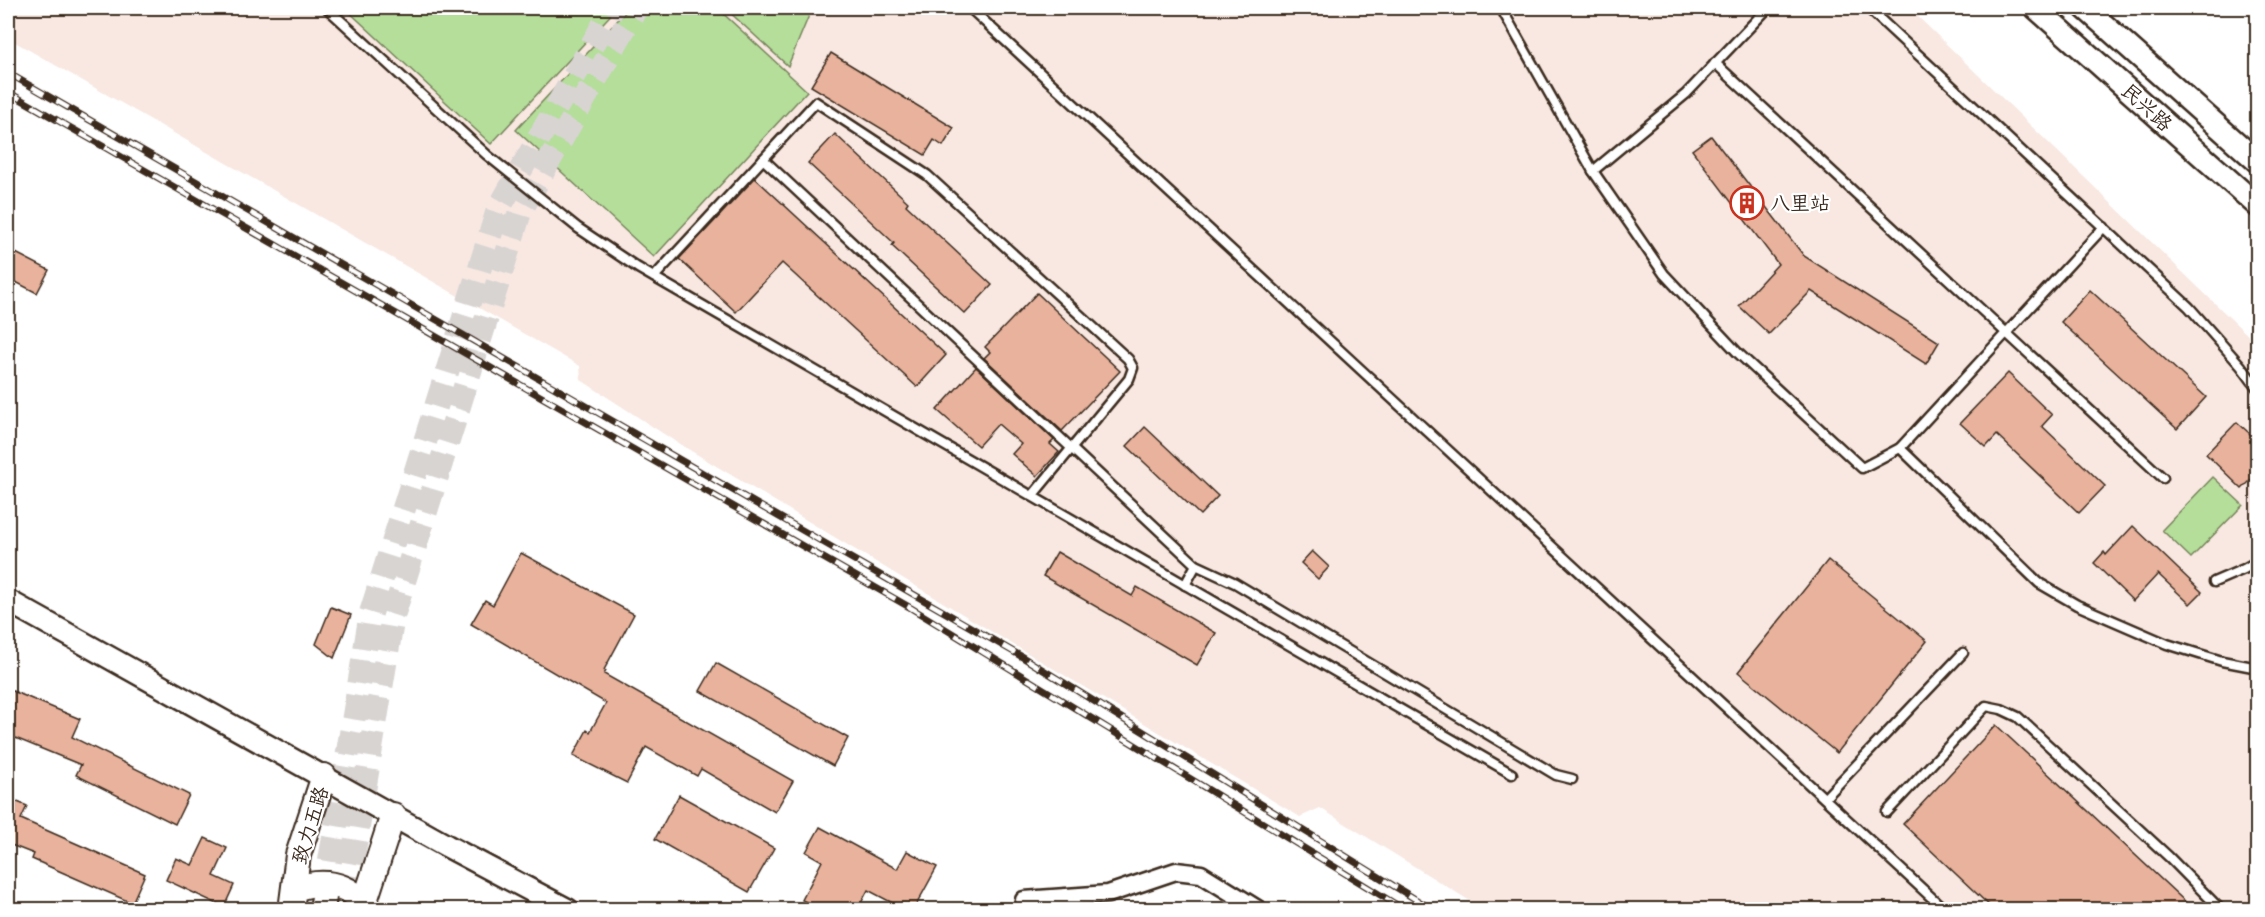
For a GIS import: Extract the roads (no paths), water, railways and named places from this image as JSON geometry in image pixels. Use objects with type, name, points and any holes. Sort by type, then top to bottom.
[{"type":"main road","name":"致力五路","points":[[292,899],[298,855],[324,776]]},
{"type":"main road","points":[[344,904],[393,815]]},
{"type":"main road","points":[[292,899],[319,883],[332,883],[355,893],[344,904]]},
{"type":"street","name":"民兴路","points":[[2036,8],[2258,206]]},
{"type":"street","name":"民兴路","points":[[2085,8],[2258,162]]},
{"type":"street","points":[[8,601],[393,815],[568,909]]},
{"type":"street","points":[[1024,900],[1108,894],[1176,871],[1201,874],[1259,909]]},
{"type":"lane","points":[[327,8],[487,155],[578,228],[654,277],[1512,774]]},
{"type":"lane","points":[[970,8],[1945,909]]},
{"type":"lane","points":[[1501,8],[1593,171],[1664,274],[1738,353],[1863,468],[1900,448],[2104,227]]},
{"type":"lane","points":[[1593,171],[1678,101],[1768,8]]},
{"type":"lane","points":[[1868,8],[2189,307],[2258,388]]},
{"type":"lane","points":[[1715,63],[2163,478]]},
{"type":"lane","points":[[654,277],[816,102],[927,175],[1128,359],[1133,368],[1129,379],[1032,496]]},
{"type":"lane","points":[[763,159],[1196,565],[1235,583],[1556,775],[1572,779]]},
{"type":"lane","points":[[1900,448],[2039,583],[2077,605],[2167,644],[2222,661],[2258,668]]},
{"type":"lane","points":[[2214,582],[2258,561]]},
{"type":"lane","points":[[1185,585],[1196,565]]},
{"type":"lane","points":[[1825,798],[1962,653]]},
{"type":"lane","points":[[1887,812],[1986,706],[2001,709],[2018,717],[2221,909]]},
{"type":"tunnel","points":[[324,897],[371,613],[498,210],[613,8]]},
{"type":"tunnel","points":[[346,899],[393,616],[520,212],[636,8]]},
{"type":"railway","points":[[8,73],[1019,655],[1433,910]]},
{"type":"railway","points":[[8,92],[911,608],[1405,910]]},
{"type":"place","name":"八里站","points":[[1747,203]]}]
